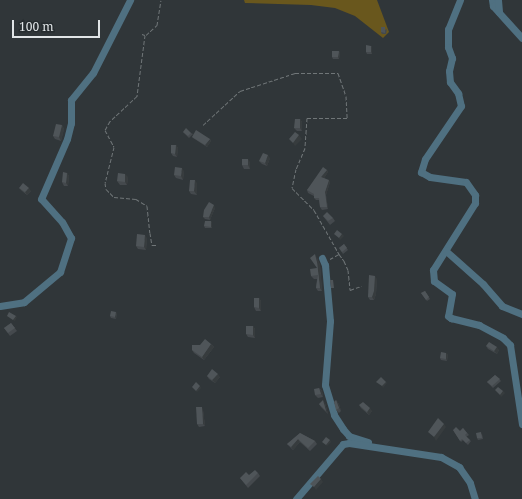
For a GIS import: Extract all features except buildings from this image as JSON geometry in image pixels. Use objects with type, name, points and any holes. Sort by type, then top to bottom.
[{"type":"street","points":[[0,306],[24,302],[60,272],[71,238],[62,222],[41,199],[67,139],[71,123],[71,100],[93,73],[130,0]]},
{"type":"street","points":[[460,0],[448,29],[448,46],[452,58],[449,71],[450,82],[458,93],[461,106],[425,159],[421,172],[430,177],[466,182],[475,195],[475,203],[471,212],[433,270],[434,281],[452,294],[448,316],[485,328],[503,338],[510,345],[522,424]]},
{"type":"street","points":[[492,0],[493,6],[522,38]]},
{"type":"street","points":[[498,0],[499,13]]},
{"type":"street","points":[[446,251],[483,284],[502,306],[522,314]]},
{"type":"street","points":[[323,260],[330,340],[325,385],[334,416],[349,436],[379,447]]},
{"type":"street","points":[[296,499],[343,444],[379,447],[441,457],[459,467],[470,483],[475,499]]},
{"type":"path","points":[[156,245],[152,245],[147,206],[136,199],[114,197],[106,189],[105,183],[114,147],[105,130],[110,121],[137,96],[145,35],[157,25],[161,0]]},
{"type":"path","points":[[203,125],[240,91],[295,73],[338,73],[346,96],[348,118],[307,118],[305,148],[296,169],[292,188],[314,210],[348,270],[350,290],[361,286]]},
{"type":"path","points":[[323,260],[339,254]]},
{"type":"shaded area","points":[[244,0],[377,0],[389,32],[383,38],[355,16],[335,8],[311,5],[245,3]]}]
